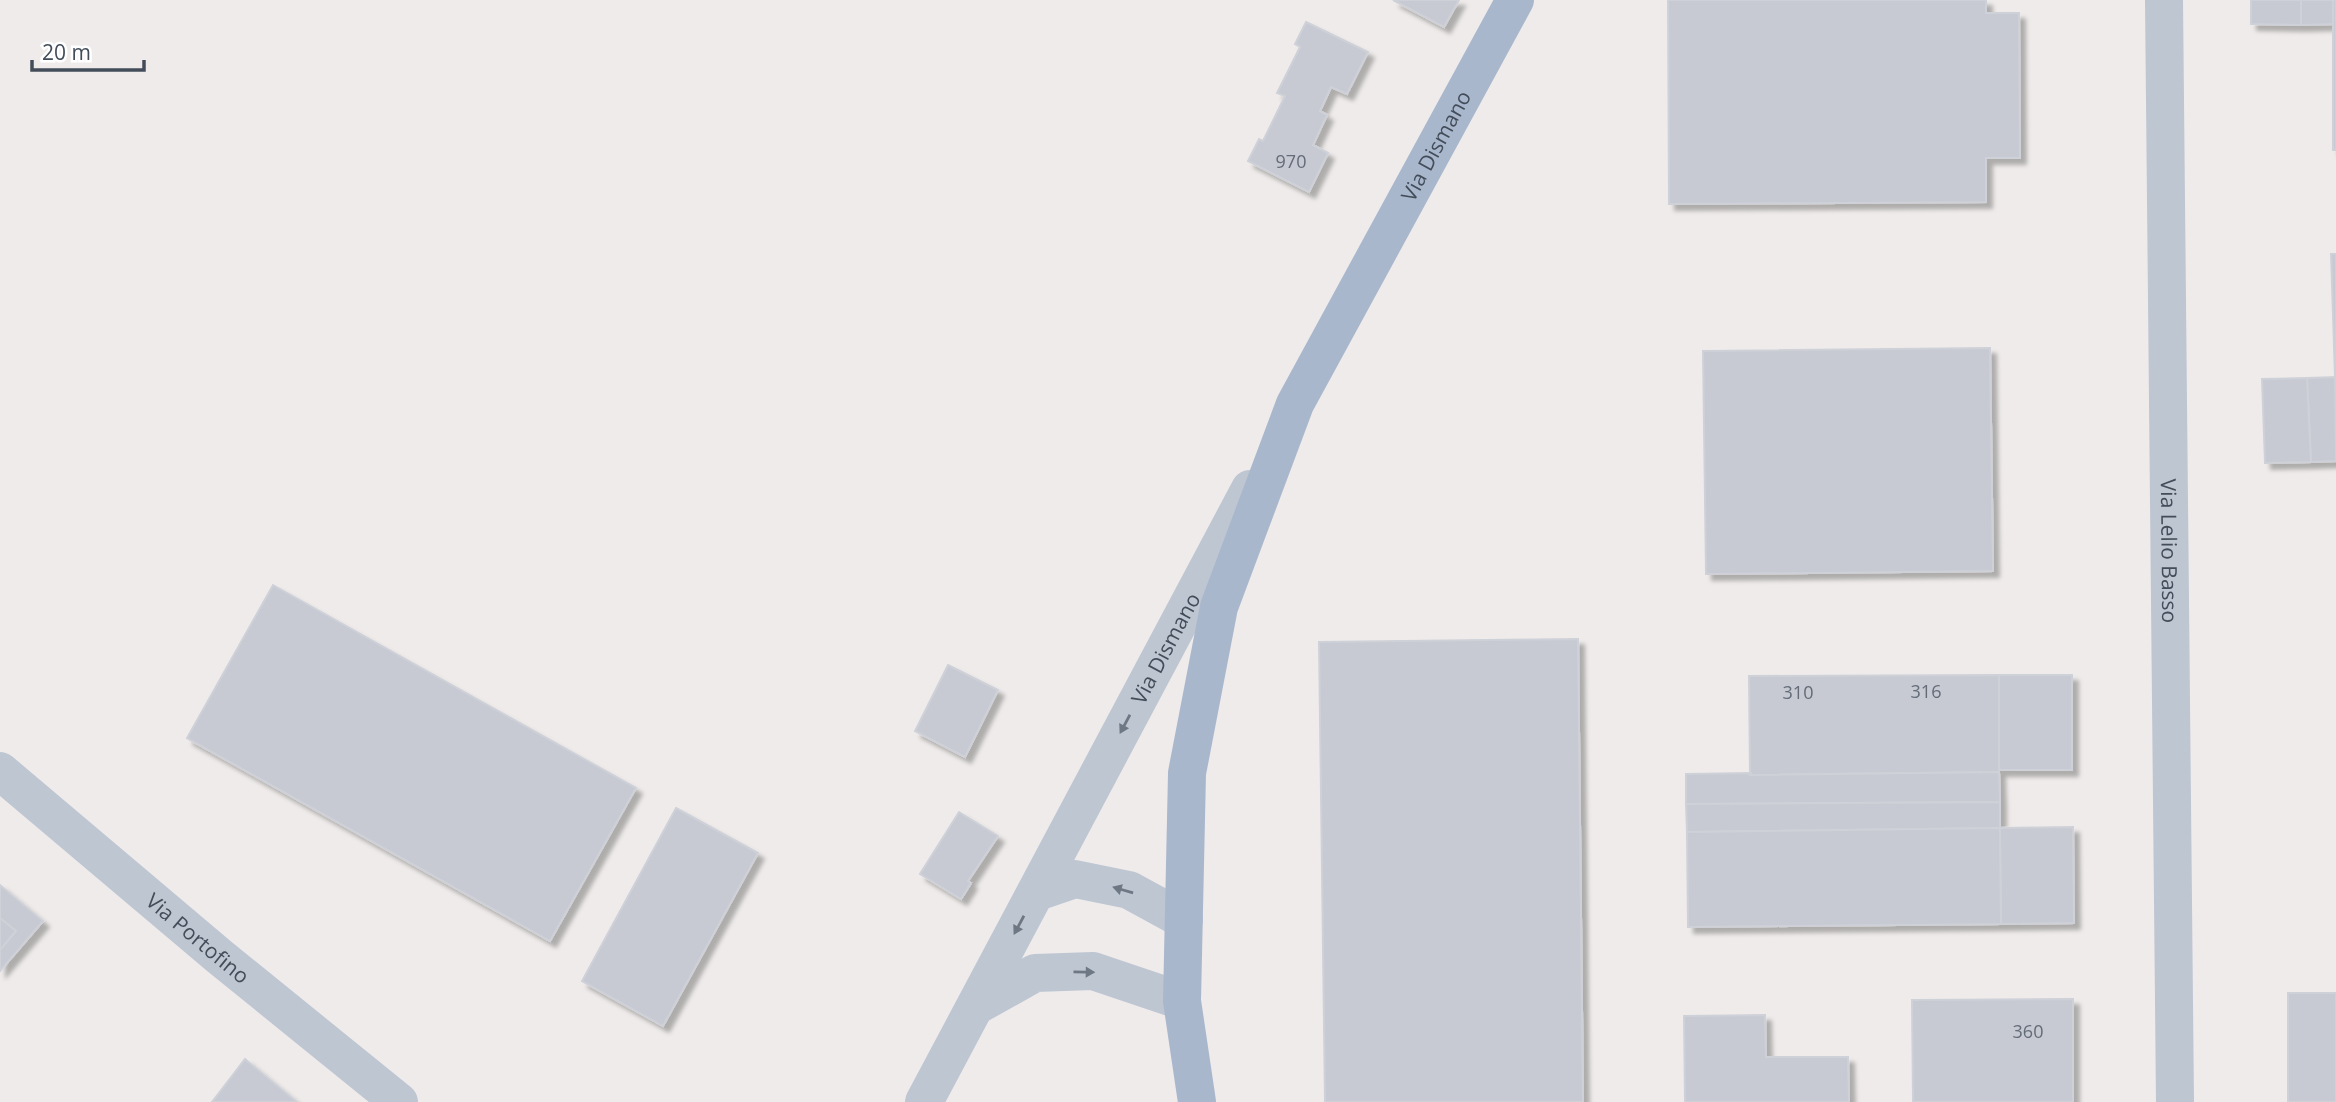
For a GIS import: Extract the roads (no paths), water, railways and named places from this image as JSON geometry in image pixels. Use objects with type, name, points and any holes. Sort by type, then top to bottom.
[{"type":"main road","name":"Via Dismano","points":[[1197,1102],[1182,1001],[1187,773],[1220,607],[1295,404],[1515,0]]},
{"type":"street","name":"Via Lelio Basso","points":[[2164,0],[2175,1102]]},
{"type":"street","name":"Via Dismano","points":[[924,1102],[1295,404]]},
{"type":"street","name":"Via Portofino","points":[[0,771],[220,957],[399,1102]]},
{"type":"street","points":[[1037,892],[1075,879],[1129,890],[1184,920]]},
{"type":"street","points":[[976,1006],[1035,972],[1093,971],[1182,1001]]}]
